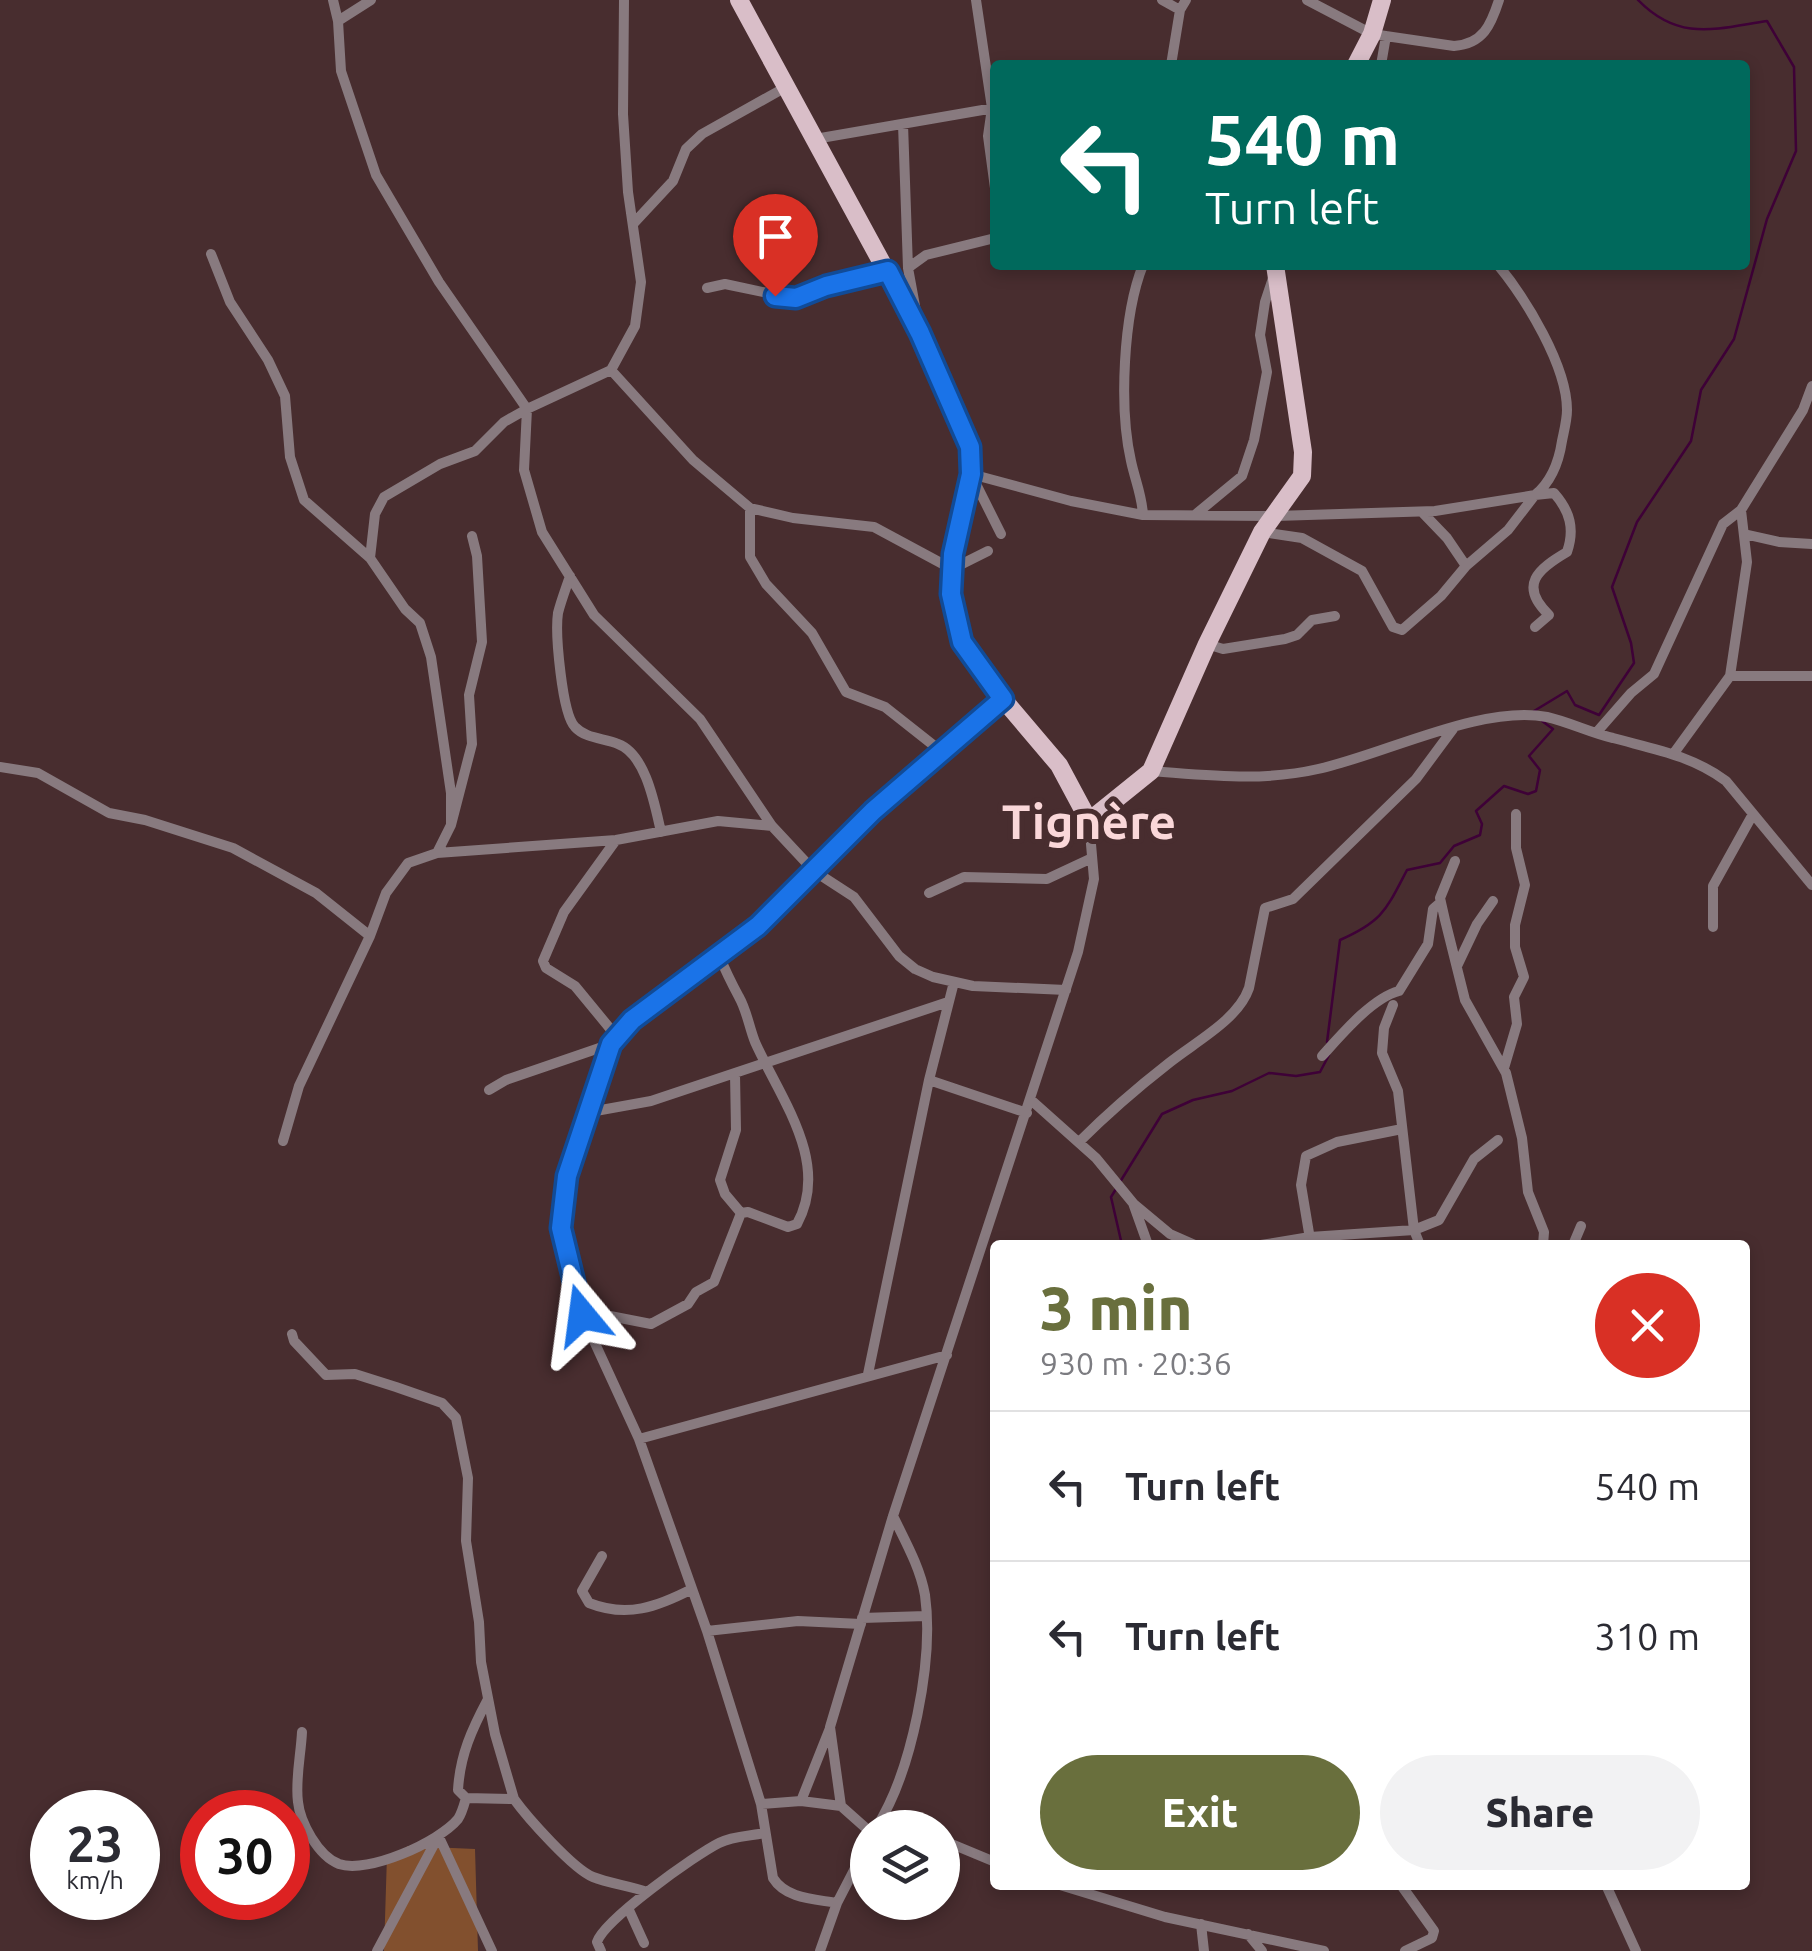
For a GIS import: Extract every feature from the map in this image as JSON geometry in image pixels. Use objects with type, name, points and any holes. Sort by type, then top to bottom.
[{"type":"main road","points":[[739,0],[888,271],[970,447],[971,474],[952,569],[951,594],[962,642],[1059,766],[1089,821],[1151,771],[1262,532],[1302,476],[1303,452],[1275,270]]},
{"type":"main road","points":[[1360,60],[1379,35],[1382,0]]},
{"type":"street","points":[[333,0],[341,70],[376,175],[439,282],[527,409],[524,470],[542,532],[594,614],[700,718],[772,826],[814,871],[854,897],[899,956],[915,969],[974,986],[1066,990]]},
{"type":"street","points":[[338,21],[370,0]]},
{"type":"street","points":[[370,558],[375,514],[384,498],[440,464],[474,451],[504,422],[527,409],[612,370],[635,326],[641,282],[623,114],[624,0]]},
{"type":"street","points":[[976,0],[990,89]]},
{"type":"street","points":[[1162,0],[1183,5],[1172,60]]},
{"type":"street","points":[[1307,0],[1379,35],[1466,46],[1478,40],[1490,25],[1499,0]]},
{"type":"street","points":[[1379,35],[1380,60]]},
{"type":"street","points":[[632,224],[674,181],[686,149],[702,134],[786,86]]},
{"type":"street","points":[[815,139],[990,109]]},
{"type":"street","points":[[903,124],[908,268],[920,333]]},
{"type":"street","points":[[990,125],[990,151]]},
{"type":"street","points":[[908,268],[926,256],[990,239]]},
{"type":"street","points":[[211,254],[230,302],[268,360],[284,396],[290,457],[304,500],[370,558],[420,624],[431,657],[451,792],[451,825]]},
{"type":"street","points":[[1141,270],[1125,336],[1127,429],[1143,515]]},
{"type":"street","points":[[1195,514],[1242,476],[1254,440],[1266,372],[1260,336],[1274,270]]},
{"type":"street","points":[[1262,532],[1302,538],[1362,572],[1393,627],[1402,630],[1508,530],[1534,494],[1543,488],[1560,457],[1568,410],[1557,364],[1538,326],[1501,270]]},
{"type":"street","points":[[707,288],[718,283],[787,299],[888,271]]},
{"type":"street","points":[[612,370],[693,460],[750,508],[793,518],[874,527],[952,569],[988,551]]},
{"type":"street","points":[[1596,733],[1612,712],[1654,674],[1723,524],[1741,510],[1803,410],[1812,386]]},
{"type":"street","points":[[971,474],[1071,501],[1143,515],[1422,512],[1554,493],[1566,507],[1572,537],[1568,552],[1545,565],[1536,577],[1532,589],[1538,604],[1549,614],[1535,627]]},
{"type":"street","points":[[971,474],[1001,534]]},
{"type":"street","points":[[750,508],[750,557],[766,584],[812,632],[846,692],[885,707],[942,752]]},
{"type":"street","points":[[1674,753],[1730,676],[1746,562],[1741,510]]},
{"type":"street","points":[[1422,512],[1466,566]]},
{"type":"street","points":[[1744,534],[1812,544]]},
{"type":"street","points":[[437,853],[451,825],[472,744],[468,695],[482,642],[477,556],[472,536]]},
{"type":"street","points":[[570,576],[557,631],[558,660],[571,721],[585,734],[626,748],[651,786],[660,832]]},
{"type":"street","points":[[1207,644],[1223,649],[1285,639],[1297,635],[1312,620],[1336,616]]},
{"type":"street","points":[[1730,676],[1812,676]]},
{"type":"street","points":[[837,1903],[793,1895],[778,1885],[771,1871],[761,1804],[692,1589],[639,1439],[582,1315],[561,1228],[567,1176],[614,1041],[632,1020],[758,926],[873,811],[1003,699]]},
{"type":"street","points":[[1151,771],[1254,778],[1318,770],[1487,718],[1544,716],[1674,753],[1726,781],[1812,885]]},
{"type":"street","points":[[1079,1142],[1106,1114],[1224,1020],[1244,999],[1250,988],[1265,908],[1293,899],[1416,779],[1453,729]]},
{"type":"street","points":[[0,767],[38,773],[110,813],[233,848],[316,893],[370,936]]},
{"type":"street","points":[[1504,1069],[1518,1024],[1514,998],[1524,977],[1515,947],[1515,925],[1525,884],[1516,848],[1516,814]]},
{"type":"street","points":[[1713,927],[1714,886],[1753,814]]},
{"type":"street","points":[[283,1141],[299,1086],[370,936],[386,893],[408,863],[437,853],[616,840],[718,821],[772,826]]},
{"type":"street","points":[[801,1802],[830,1727],[893,1516],[1066,990],[1094,879],[1089,821]]},
{"type":"street","points":[[614,1041],[575,986],[546,968],[543,961],[564,912],[616,840]]},
{"type":"street","points":[[929,892],[964,877],[1046,879],[1092,858]]},
{"type":"street","points":[[1454,861],[1441,902],[1466,1000],[1504,1069],[1522,1138],[1528,1192],[1544,1232],[1543,1240]]},
{"type":"street","points":[[1457,967],[1492,901]]},
{"type":"street","points":[[1322,1056],[1386,994],[1399,991],[1428,944],[1433,909],[1441,902]]},
{"type":"street","points":[[719,955],[796,1126],[809,1172],[808,1197],[797,1224],[788,1228],[748,1212],[741,1213]]},
{"type":"street","points":[[868,1374],[929,1080],[954,982]]},
{"type":"street","points":[[590,1112],[650,1102],[948,1002]]},
{"type":"street","points":[[1393,1005],[1384,1028],[1382,1054],[1398,1091],[1418,1240]]},
{"type":"street","points":[[489,1090],[506,1080],[614,1041]]},
{"type":"street","points":[[735,1074],[736,1130],[720,1180],[725,1194],[741,1213]]},
{"type":"street","points":[[929,1080],[1027,1113]]},
{"type":"street","points":[[1031,1100],[1096,1158],[1133,1204],[1170,1234],[1184,1240]]},
{"type":"street","points":[[1311,1240],[1302,1185],[1306,1156],[1337,1142],[1402,1129]]},
{"type":"street","points":[[1320,1240],[1414,1230],[1439,1220],[1474,1159],[1498,1140]]},
{"type":"street","points":[[1133,1204],[1146,1240]]},
{"type":"street","points":[[582,1315],[651,1324],[688,1304],[696,1292],[714,1282],[741,1213]]},
{"type":"street","points":[[1575,1240],[1582,1226]]},
{"type":"street","points":[[292,1334],[326,1375],[355,1374],[396,1386],[442,1402],[456,1418],[468,1478],[466,1541],[488,1698],[514,1798],[574,1864],[594,1878],[646,1892]]},
{"type":"street","points":[[639,1439],[947,1355]]},
{"type":"street","points":[[885,1810],[916,1720],[926,1616],[916,1567],[893,1516]]},
{"type":"street","points":[[602,1556],[582,1591],[589,1604],[639,1611],[692,1589]]},
{"type":"street","points":[[706,1631],[798,1621],[926,1616]]},
{"type":"street","points":[[488,1698],[469,1735],[458,1790],[466,1798],[514,1798]]},
{"type":"street","points":[[830,1727],[841,1806]]},
{"type":"street","points":[[302,1732],[298,1802],[308,1830],[324,1854],[341,1864],[359,1864],[415,1849],[438,1837],[460,1817],[466,1798]]},
{"type":"street","points":[[761,1804],[841,1806],[850,1814]]},
{"type":"street","points":[[601,1951],[600,1932],[646,1892],[717,1844],[765,1833]]},
{"type":"street","points":[[377,1951],[438,1837]]},
{"type":"street","points":[[438,1837],[492,1951]]},
{"type":"street","points":[[960,1847],[990,1860]]},
{"type":"street","points":[[820,1951],[850,1878]]},
{"type":"street","points":[[1076,1890],[1201,1924],[1324,1951]]},
{"type":"street","points":[[1099,1897],[1103,1890]]},
{"type":"street","points":[[1405,1890],[1434,1931],[1432,1938],[1405,1951]]},
{"type":"street","points":[[1608,1890],[1636,1951]]},
{"type":"street","points":[[629,1910],[644,1943]]},
{"type":"street","points":[[1201,1924],[1204,1951]]},
{"type":"street","points":[[1248,1934],[1262,1951]]},
{"type":"shaded area","points":[[407,1846],[475,1849],[478,1951],[384,1951],[387,1855],[406,1855]]},
{"type":"waterway","points":[[1534,711],[1567,691],[1575,705],[1599,715],[1634,663],[1612,587],[1637,522],[1691,441],[1701,390],[1734,339],[1767,219],[1796,151],[1794,67],[1767,21],[1714,29],[1683,27],[1668,22],[1638,0]]},
{"type":"waterway","points":[[1327,1042],[1340,940],[1366,927],[1382,913],[1407,870],[1440,863],[1454,846],[1480,835],[1482,824],[1476,811],[1504,786],[1528,794],[1536,791],[1540,770],[1529,756],[1553,729],[1542,721]]},
{"type":"waterway","points":[[1120,1182],[1162,1114],[1193,1100],[1232,1091],[1269,1073],[1296,1076],[1320,1072],[1329,1055]]},
{"type":"waterway","points":[[1116,1189],[1111,1197],[1121,1240]]},
{"type":"district","name":"Tignère","points":[[1089,821]]},
{"type":"route","points":[[582,1315],[561,1228],[567,1176],[611,1044],[632,1020],[758,926],[873,811],[1003,699],[962,642],[951,594],[953,554],[971,474],[970,447],[888,271],[826,286],[796,298],[775,296]]}]
